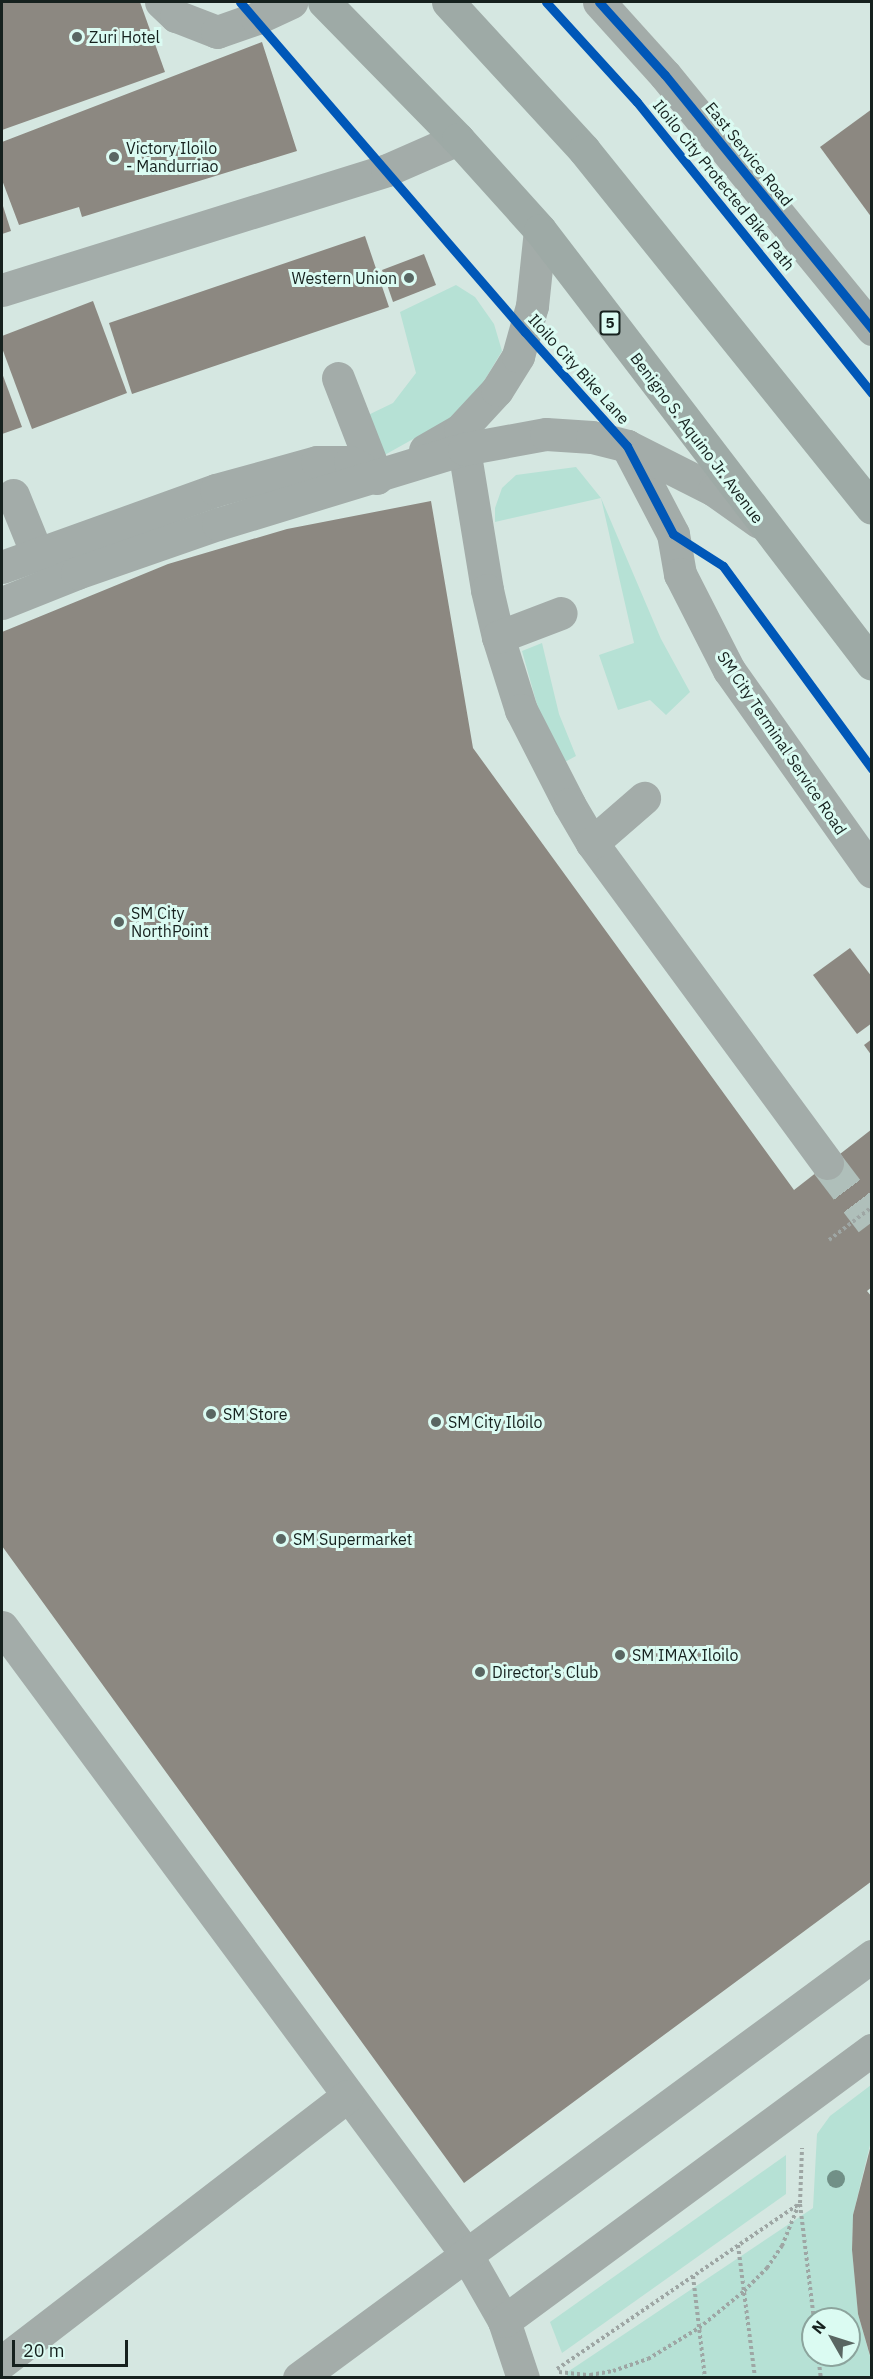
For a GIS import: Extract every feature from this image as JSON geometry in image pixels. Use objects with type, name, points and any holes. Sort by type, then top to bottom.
[{"type":"highway","name":"Benigno S. Aquino Jr. Avenue","points":[[324,2],[458,139],[540,230],[761,523],[872,664]]},
{"type":"highway","points":[[447,2],[584,150],[872,508]]},
{"type":"street","points":[[161,2],[176,16],[217,32],[257,18],[291,2]]},
{"type":"street","name":"East Service Road","points":[[599,2],[665,75],[872,329]]},
{"type":"street","points":[[2,290],[387,170],[458,139]]},
{"type":"street","points":[[377,478],[460,430],[497,390],[518,356],[532,306],[540,230]]},
{"type":"street","points":[[338,378],[377,478]]},
{"type":"street","points":[[2,603],[78,573],[218,524],[377,478],[464,449],[546,434],[592,437],[627,446],[714,490],[761,523]]},
{"type":"street","name":"SM City Terminal Service Road","points":[[627,446],[673,534],[680,574],[729,670],[872,872]]},
{"type":"street","points":[[464,449],[487,590],[498,637],[521,710],[569,804],[592,843],[827,1164]]},
{"type":"street","points":[[2,567],[216,490],[317,462],[350,462],[377,478]]},
{"type":"street","points":[[13,495],[37,554]]},
{"type":"street","points":[[498,637],[561,614]]},
{"type":"street","points":[[592,843],[644,798]]},
{"type":"street","points":[[2,1627],[466,2254],[504,2322],[521,2376]]},
{"type":"street","points":[[298,2378],[872,1956]]},
{"type":"street","points":[[504,2322],[872,2050]]},
{"type":"street","points":[[2,2362],[347,2096]]},
{"type":"path","points":[[830,1240],[872,1207]]},
{"type":"path","points":[[812,2094],[801,2152],[800,2203],[813,2307]]},
{"type":"path","points":[[800,2203],[782,2246],[767,2268],[744,2291],[699,2328],[648,2359],[612,2371],[590,2375],[553,2371],[693,2277],[800,2203]]},
{"type":"path","points":[[738,2245],[755,2378]]},
{"type":"path","points":[[693,2277],[705,2378]]},
{"type":"green space","points":[[456,285],[475,297],[494,324],[502,351],[481,386],[449,419],[381,457],[364,417],[393,403],[416,373],[400,312]]},
{"type":"green space","points":[[576,467],[601,498],[495,522],[495,508],[502,488],[516,475]]},
{"type":"green space","points":[[601,498],[661,639],[690,692],[666,715],[650,700],[618,710],[599,655],[634,643]]},
{"type":"green space","points":[[542,643],[559,714],[576,756],[563,763],[541,719],[522,651]]},
{"type":"green space","points":[[871,2085],[871,2141],[853,2215],[852,2250],[857,2307],[801,2307],[801,2367],[861,2367],[861,2325],[871,2360],[871,2377],[568,2377],[566,2373],[813,2208],[817,2134],[830,2116]]},
{"type":"green space","points":[[786,2155],[786,2194],[562,2353],[550,2322]]},
{"type":"building","name":"Zuri Hotel","points":[[2,2],[140,2],[165,72],[2,130]]},
{"type":"building","name":"Victory Iloilo - Mandurriao","points":[[262,42],[297,151],[82,217],[79,207],[19,225],[2,180],[2,142]]},
{"type":"building","points":[[872,109],[872,218],[820,147]]},
{"type":"building","points":[[2,203],[11,231],[2,234]]},
{"type":"building","points":[[365,236],[389,307],[132,394],[109,323]]},
{"type":"building","name":"Western Union","points":[[424,254],[436,285],[393,302],[382,270]]},
{"type":"building","points":[[93,301],[127,393],[32,429],[2,348],[2,336]]},
{"type":"building","points":[[2,373],[22,427],[2,434]]},
{"type":"building","name":"SM City Iloilo","points":[[431,501],[473,748],[794,1190],[872,1129],[872,1287],[867,1291],[872,1297],[872,1881],[464,2183],[2,1546],[2,632],[168,564],[287,529]]},
{"type":"building","points":[[850,948],[872,977],[872,1023],[857,1034],[813,975]]},
{"type":"building","points":[[872,1039],[872,1056],[864,1045]]},
{"type":"building","points":[[872,2141],[872,2359],[861,2324],[861,2307],[857,2307],[852,2250],[853,2215]]},
{"type":"tunnel","points":[[827,1163],[872,1222]]},
{"type":"cycle path","name":"Iloilo City Bike Lane","points":[[240,2],[525,332],[627,446],[673,534],[723,566],[872,769]]},
{"type":"cycle path","name":"Iloilo City Protected Bike Path","points":[[546,2],[637,102],[872,393]]},
{"type":"cycle path","points":[[599,2],[665,75],[872,329]]},
{"type":"place","name":"Zuri Hotel","points":[[77,37]]},
{"type":"place","name":"Victory Iloilo - Mandurriao","points":[[114,157]]},
{"type":"place","name":"Western Union","points":[[409,278]]},
{"type":"place","name":"SM City NorthPoint","points":[[119,922]]},
{"type":"place","name":"SM Store","points":[[211,1414]]},
{"type":"place","name":"SM City Iloilo","points":[[436,1422]]},
{"type":"place","name":"SM Supermarket","points":[[281,1539]]},
{"type":"place","name":"SM IMAX Iloilo","points":[[620,1655]]},
{"type":"place","name":"Director's Club","points":[[480,1672]]}]
